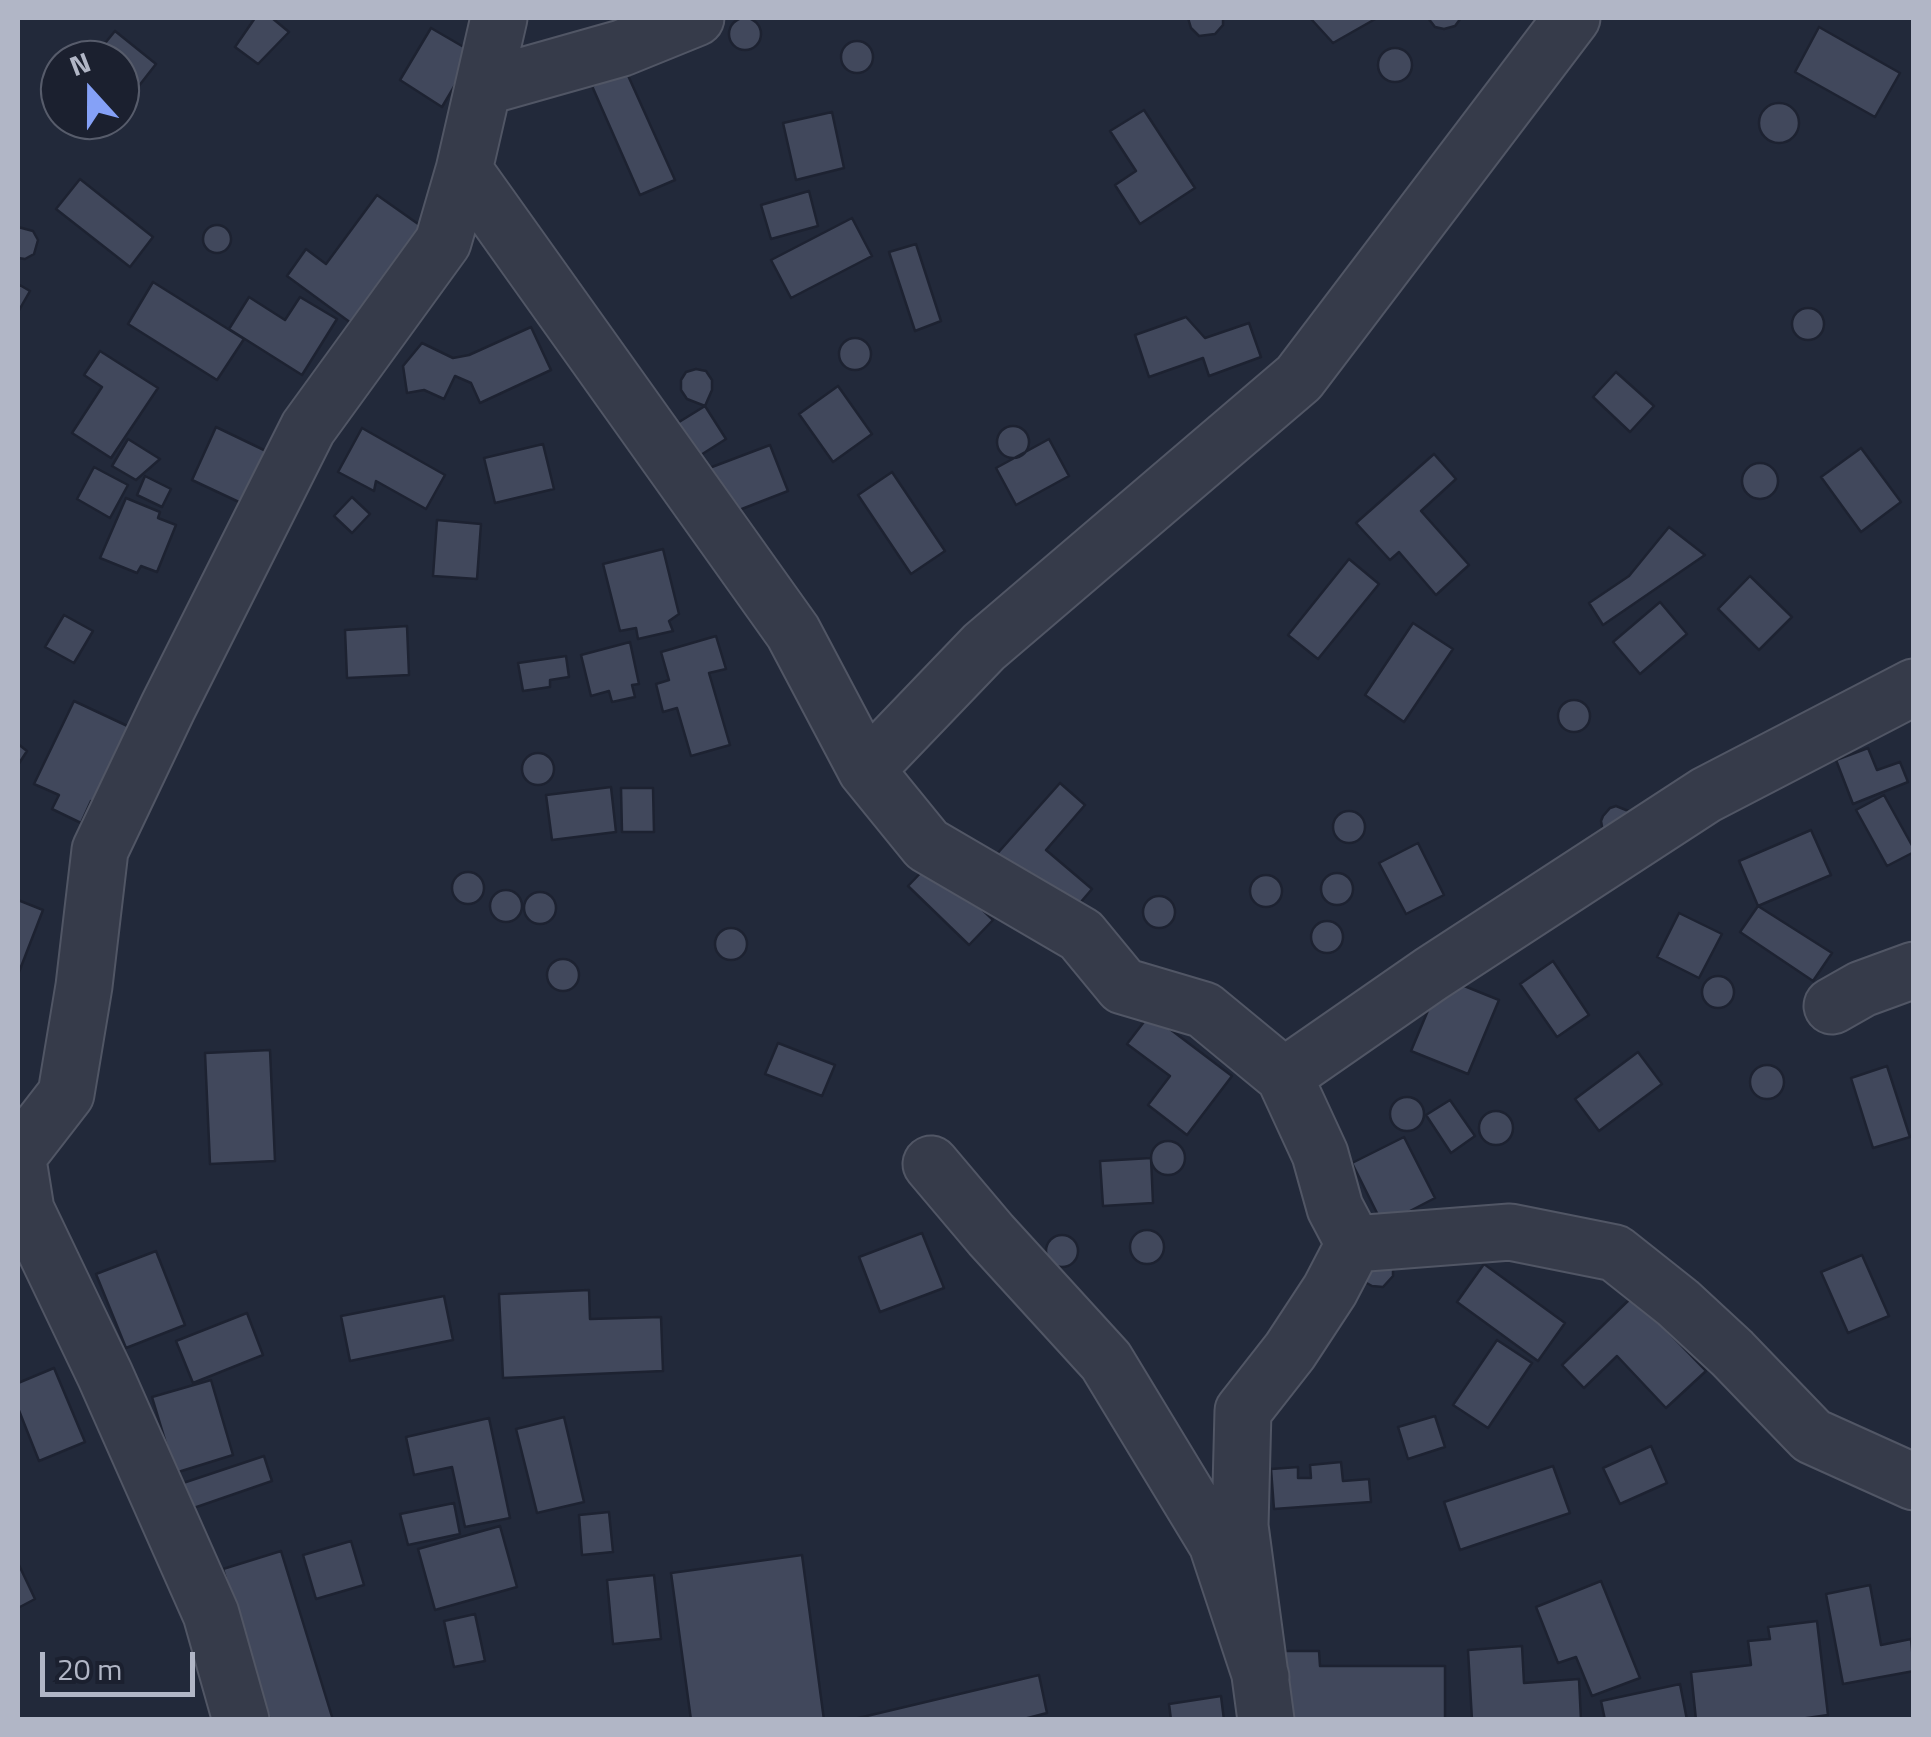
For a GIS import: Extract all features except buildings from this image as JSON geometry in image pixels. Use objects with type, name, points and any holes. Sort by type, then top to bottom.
[{"type":"street","points":[[240,1720],[212,1614],[105,1374],[26,1210],[18,1158],[66,1094],[100,850],[308,428],[443,242],[499,18]]},
{"type":"street","points":[[484,87],[622,48],[696,18]]},
{"type":"street","points":[[866,770],[984,646],[1299,378],[1572,18]]},
{"type":"street","points":[[464,170],[794,632],[866,770],[927,845],[1082,935],[1123,986],[1204,1010],[1284,1076],[1320,1154],[1335,1208],[1354,1244]]},
{"type":"street","points":[[1284,1076],[1431,974],[1706,795],[1914,686]]},
{"type":"street","points":[[1832,1006],[1862,989],[1914,970]]},
{"type":"street","points":[[930,1164],[1106,1361],[1217,1544],[1264,1698]]},
{"type":"street","points":[[1354,1244],[1510,1232],[1615,1252],[1732,1353],[1812,1436],[1914,1482]]},
{"type":"street","points":[[1264,1698],[1240,1526],[1243,1411],[1290,1351],[1330,1290],[1354,1244]]}]
